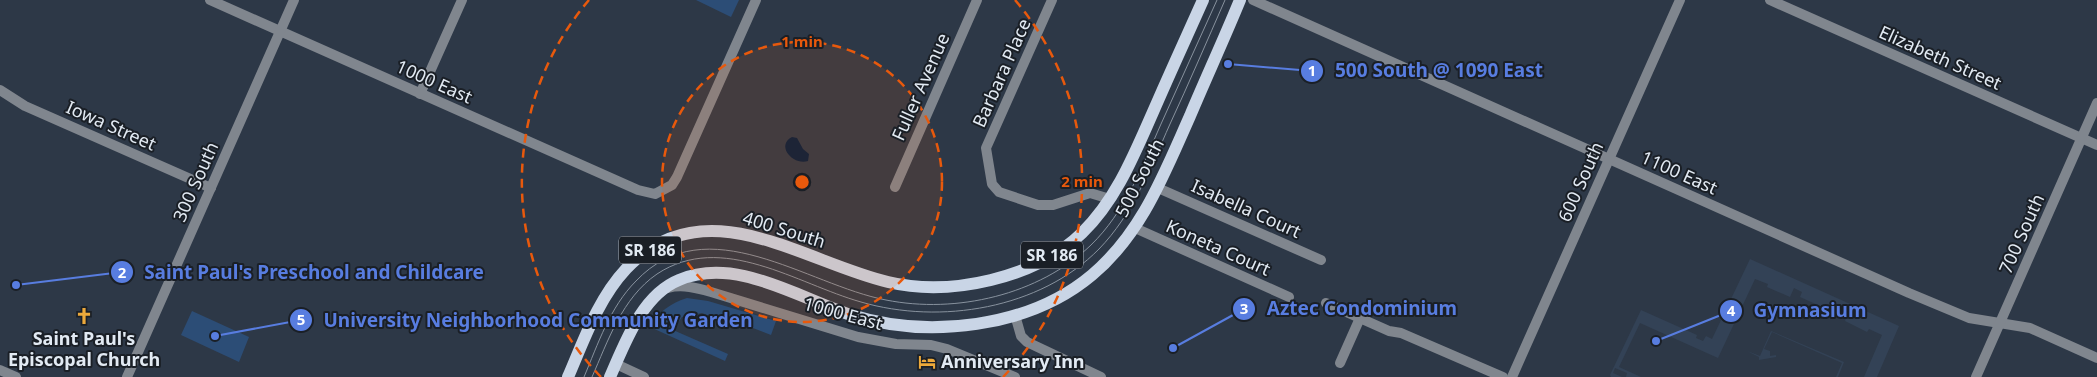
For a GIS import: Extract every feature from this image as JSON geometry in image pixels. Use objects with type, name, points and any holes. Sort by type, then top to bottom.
[{"type":"main road","name":"500 South","points":[[912,286],[939,286],[990,280],[1015,273],[1036,264],[1063,248],[1081,234],[1098,216],[1110,199],[1129,164],[1203,0]]},
{"type":"main road","name":"500 South","points":[[662,290],[679,280],[692,276],[723,272],[745,276],[770,284],[851,315],[885,323],[920,327],[952,327],[977,324],[1015,315],[1058,296],[1092,275],[1135,228],[1158,188],[1240,0]]},
{"type":"main road","name":"400 South","points":[[568,377],[602,301],[620,275],[640,256],[673,238],[689,234],[722,231],[741,233],[780,244],[864,275],[890,283],[912,286]]},
{"type":"main road","name":"SR 186","points":[[610,377],[646,307],[662,290]]},
{"type":"street","name":"1000 East","points":[[210,0],[645,193],[655,194],[672,185],[677,177],[756,0]]},
{"type":"street","name":"300 South","points":[[127,377],[294,0]]},
{"type":"street","points":[[420,94],[462,0]]},
{"type":"street","name":"Fuller Avenue","points":[[895,188],[977,0]]},
{"type":"street","name":"Barbara Place","points":[[1052,0],[986,148],[992,184],[999,192],[1038,204],[1053,205],[1090,193],[1110,199]]},
{"type":"street","name":"1100 East","points":[[1253,0],[1908,293],[1969,318],[2030,328],[2097,358]]},
{"type":"street","name":"600 South","points":[[1512,377],[1680,0]]},
{"type":"street","name":"Elizabeth Street","points":[[1770,0],[2097,145]]},
{"type":"street","name":"Iowa Street","points":[[0,90],[25,106],[210,188]]},
{"type":"street","name":"700 South","points":[[1976,377],[2097,103]]},
{"type":"street","name":"Isabella Court","points":[[1158,188],[1321,260]]},
{"type":"street","name":"Koneta Court","points":[[1135,228],[1289,297]]},
{"type":"street","name":"1000 East","points":[[662,290],[675,286],[688,286],[858,337],[896,344],[931,345],[947,349],[1015,377]]},
{"type":"street","points":[[1326,303],[1389,330],[1402,333],[1503,377]]},
{"type":"street","points":[[1015,315],[1021,336],[1027,342],[1101,377]]},
{"type":"street","points":[[1340,362],[1360,318]]},
{"type":"street","points":[[616,364],[644,377]]},
{"type":"street","points":[[0,370],[16,377]]},
{"type":"shaded area","points":[[696,0],[739,0],[731,17]]},
{"type":"shaded area","points":[[792,137],[797,138],[803,149],[809,154],[808,161],[797,161],[788,154],[785,145]]},
{"type":"shaded area","points":[[1750,259],[1899,326],[1877,377],[1864,377],[1882,335],[1869,329],[1867,332],[1845,321],[1847,316],[1839,312],[1838,314],[1800,297],[1802,292],[1794,288],[1790,297],[1767,287],[1768,284],[1755,279],[1718,358],[1640,323],[1619,367],[1641,377],[1626,377],[1627,373],[1615,368],[1613,373],[1622,377],[1611,377],[1610,375],[1641,310],[1697,335],[1696,338],[1703,341],[1706,336],[1712,339]]},
{"type":"shaded area","points":[[687,298],[708,301],[776,321],[771,335],[719,315],[717,319],[702,313],[682,317],[673,330],[728,354],[725,361],[650,327],[666,309]]},
{"type":"shaded area","points":[[192,311],[249,337],[239,362],[181,335]]},
{"type":"shaded area","points":[[1771,331],[1844,362],[1838,377],[1836,377],[1842,363],[1772,332],[1764,349],[1770,351],[1770,356],[1776,355],[1776,357],[1759,360],[1759,357],[1747,351],[1760,356]]},
{"type":"tram line","points":[[584,377],[606,326],[627,291],[636,281],[664,260],[694,250],[725,250],[758,257],[855,292],[886,300],[913,304],[968,302],[1022,288],[1047,277],[1091,245],[1114,218],[1123,204],[1217,0]]},
{"type":"tram line","points":[[592,377],[617,321],[634,295],[657,274],[682,262],[707,258],[733,259],[759,265],[861,302],[891,309],[923,312],[988,307],[1019,298],[1048,286],[1075,269],[1099,249],[1122,221],[1140,190],[1155,158],[1225,0]]},
{"type":"place","name":"500 South @ 1090 East","points":[[1228,64]]},
{"type":"place","name":"Saint Paul's Preschool and Childcare","points":[[16,285]]},
{"type":"place","name":"Saint Paul's Episcopal Church","points":[[84,316]]},
{"type":"place","name":"University Neighborhood Community Garden","points":[[215,336]]},
{"type":"place","name":"Gymnasium","points":[[1656,341]]},
{"type":"place","name":"Aztec Condominium","points":[[1173,348]]},
{"type":"place","name":"Anniversary Inn","points":[[927,362]]}]
